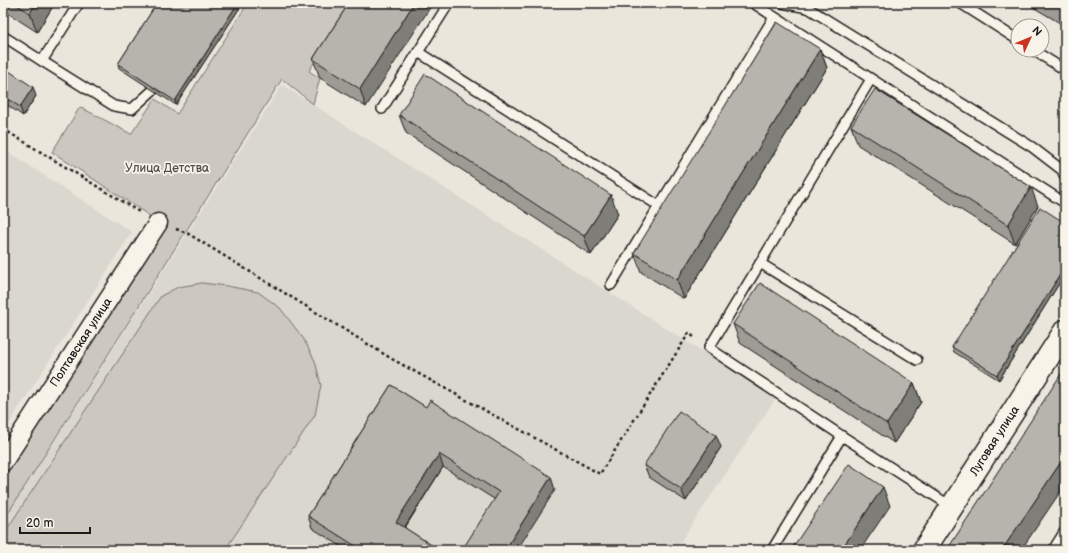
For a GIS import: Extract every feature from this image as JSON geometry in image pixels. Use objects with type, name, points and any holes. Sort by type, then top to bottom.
[{"type":"street","name":"Полтавская улица","points":[[3,462],[158,223]]},
{"type":"street","name":"Луговая улица","points":[[924,550],[1065,331]]},
{"type":"lane","points":[[42,61],[79,3]]},
{"type":"lane","points":[[382,109],[449,3]]},
{"type":"lane","points":[[753,3],[1065,203]]},
{"type":"lane","points":[[782,3],[808,8],[1032,147],[1064,171]]},
{"type":"lane","points":[[960,3],[1010,35]]},
{"type":"lane","points":[[611,284],[774,17]]},
{"type":"lane","points":[[3,36],[114,106],[132,109],[152,90]]},
{"type":"lane","points":[[418,52],[659,206]]},
{"type":"lane","points":[[1046,58],[1065,70]]},
{"type":"lane","points":[[871,79],[709,348],[952,507]]},
{"type":"lane","points":[[760,263],[917,360]]},
{"type":"lane","points":[[772,550],[842,436]]},
{"type":"lane","points":[[1053,550],[1065,531]]},
{"type":"path","points":[[3,129],[158,223],[187,233],[392,359],[600,474],[689,333],[709,348]]},
{"type":"shaded area","points":[[282,85],[776,398],[675,550],[3,550],[3,521]]},
{"type":"shaded area","points":[[3,149],[132,232],[3,433]]},
{"type":"green space","name":"Улица Детства","points":[[248,3],[351,3],[309,71],[320,78],[313,104],[282,79],[3,521],[3,472],[162,224],[52,152],[80,107],[131,134],[155,99],[177,114]]},
{"type":"green space","points":[[202,283],[258,292],[280,308],[303,338],[315,361],[321,385],[315,415],[225,550],[3,550],[3,535],[161,296],[178,287]]},
{"type":"building","points":[[14,3],[36,3],[30,13]]},
{"type":"building","points":[[157,3],[238,3],[175,101],[118,64]]},
{"type":"building","points":[[349,3],[414,3],[360,89],[313,59]]},
{"type":"building","points":[[1055,3],[1065,3],[1065,9]]},
{"type":"building","points":[[777,22],[820,49],[677,280],[634,253]]},
{"type":"building","points":[[3,67],[33,87],[20,107],[3,96]]},
{"type":"building","points":[[425,74],[611,195],[584,236],[399,115]]},
{"type":"building","points":[[875,89],[1031,187],[1008,225],[851,126]]},
{"type":"building","points":[[1040,207],[1065,223],[1065,267],[997,375],[952,347]]},
{"type":"building","points":[[760,283],[914,383],[887,424],[733,324]]},
{"type":"building","points":[[1065,368],[1065,456],[1002,550],[947,550]]},
{"type":"building","points":[[391,385],[426,407],[430,400],[551,477],[505,550],[462,550],[499,492],[439,454],[396,522],[439,550],[362,550],[308,516]]},
{"type":"building","points":[[679,411],[716,435],[681,489],[644,465]]},
{"type":"building","points":[[849,464],[883,487],[841,550],[791,550]]}]
